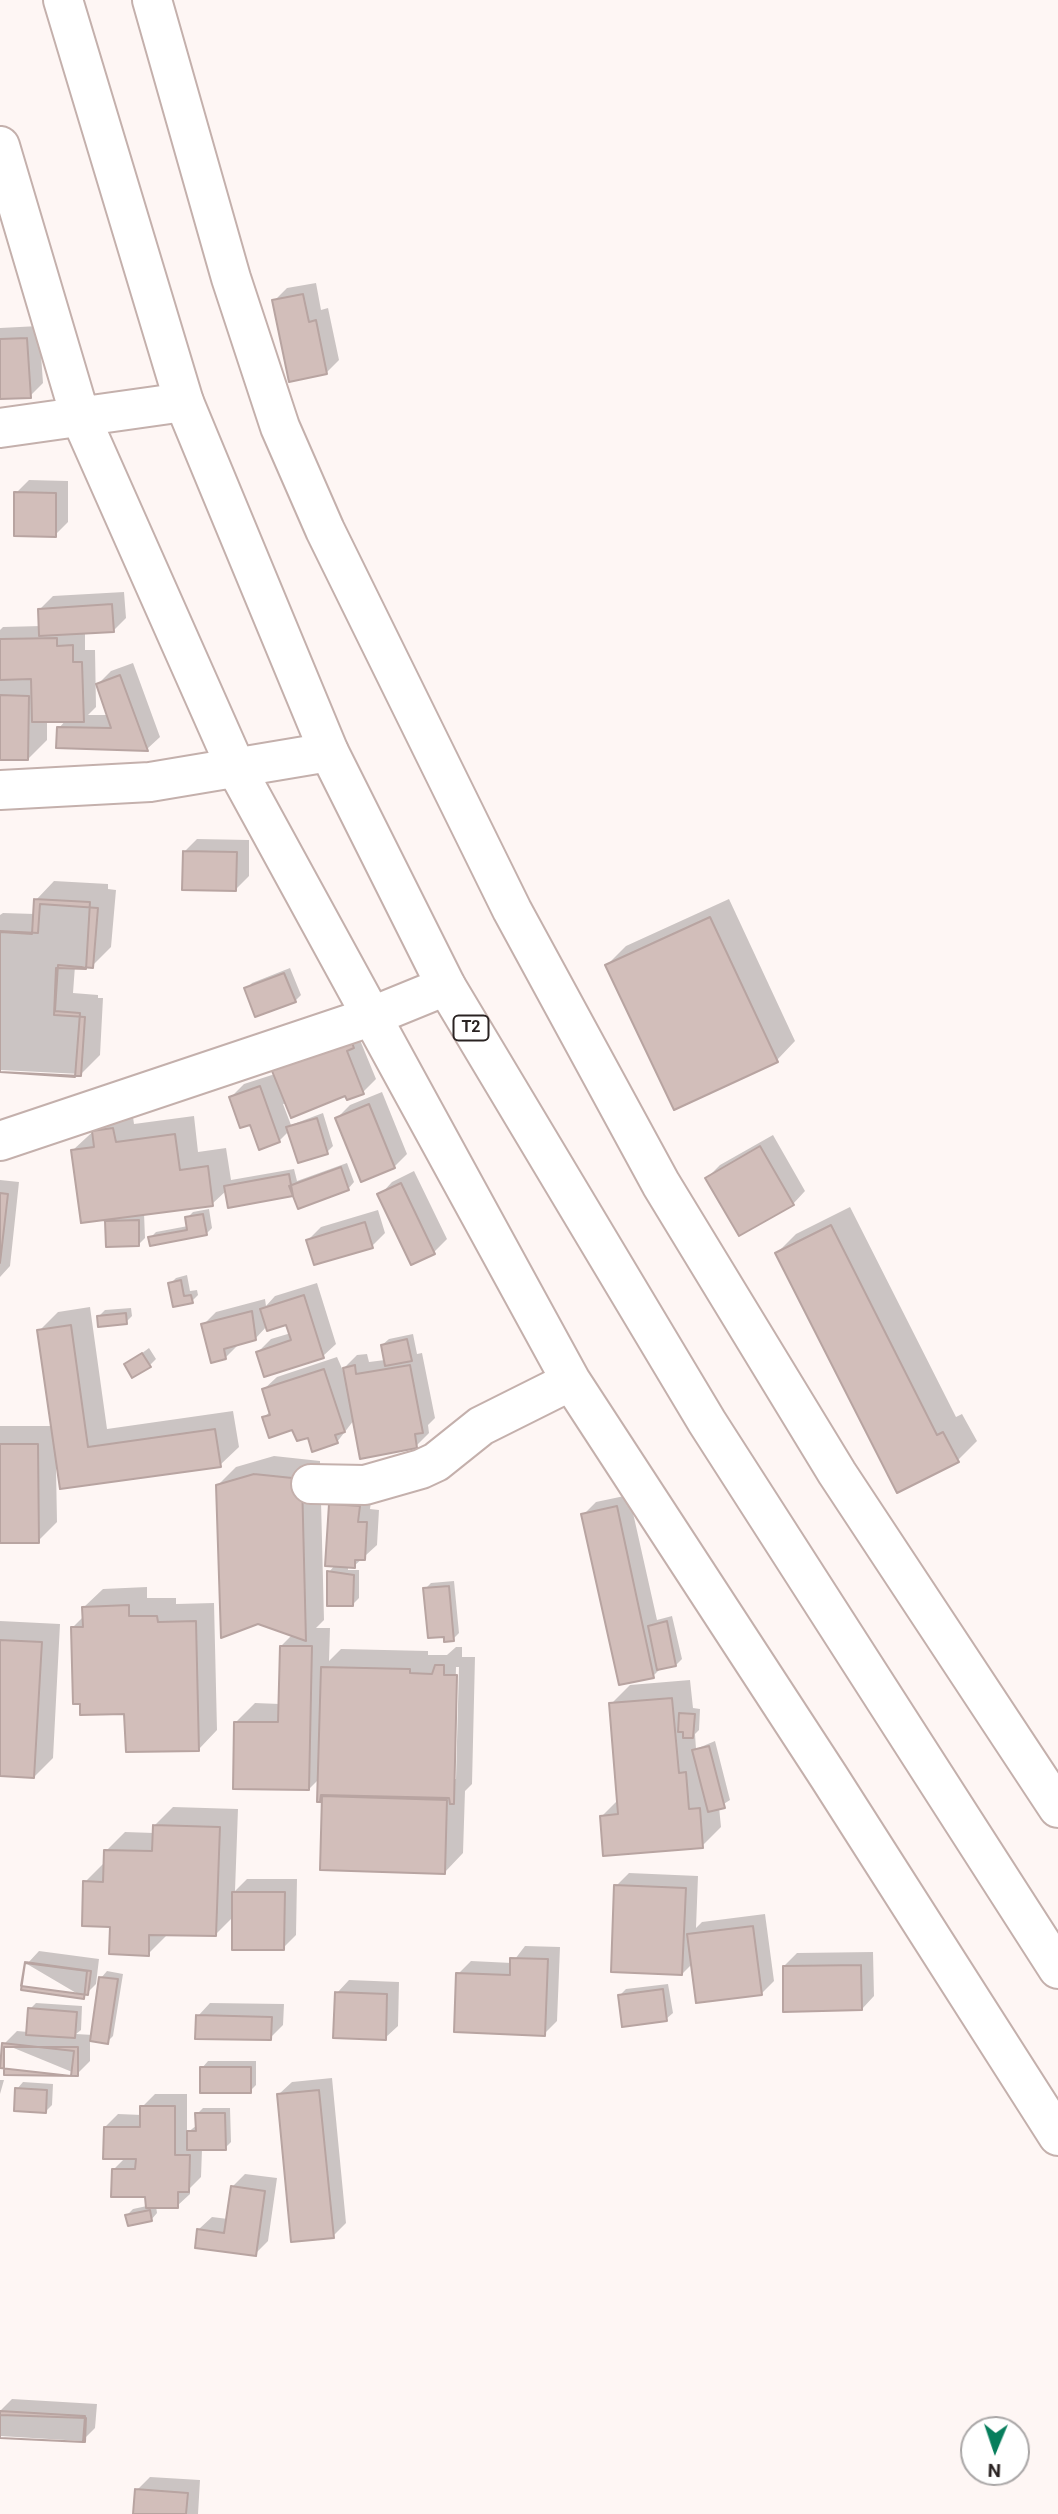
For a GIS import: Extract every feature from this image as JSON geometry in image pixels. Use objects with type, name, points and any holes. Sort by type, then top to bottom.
[{"type":"main road","name":"T2","points":[[63,0],[184,402],[329,752],[446,986],[707,1422],[1058,1969]]},
{"type":"main road","points":[[152,0],[231,278],[280,427],[325,530],[512,911],[661,1184],[696,1242],[838,1473],[1058,1808]]},
{"type":"main road","points":[[0,146],[80,416],[237,770],[571,1381],[830,1777],[1058,2136]]},
{"type":"main road","points":[[0,428],[184,402]]},
{"type":"main road","points":[[0,789],[150,782],[237,770],[329,752]]},
{"type":"main road","points":[[0,1141],[370,1017],[446,986]]},
{"type":"main road","points":[[311,1484],[365,1485],[421,1469],[456,1448],[481,1426],[571,1381]]},
{"type":"building","points":[[303,294],[309,322],[316,320],[327,374],[289,382],[272,300]]},
{"type":"building","points":[[27,338],[31,398],[0,399],[0,339]]},
{"type":"building","points":[[14,492],[56,493],[56,537],[14,536]]},
{"type":"building","points":[[112,604],[114,632],[39,636],[38,609]]},
{"type":"building","points":[[57,638],[57,646],[73,645],[73,662],[82,662],[84,722],[32,722],[31,679],[0,680],[0,639]]},
{"type":"building","points":[[120,675],[148,751],[56,748],[57,727],[111,728],[96,684]]},
{"type":"building","points":[[0,695],[29,696],[28,760],[0,760]]},
{"type":"building","points":[[183,851],[237,852],[236,891],[182,890]]},
{"type":"building","points":[[34,899],[90,902],[86,969],[56,968],[54,1015],[85,1017],[81,1076],[0,1072],[0,932],[32,934]]},
{"type":"building","points":[[40,904],[98,908],[93,968],[58,965],[55,1011],[80,1013],[75,1077],[0,1072],[0,931],[38,933]]},
{"type":"building","points":[[710,917],[778,1062],[674,1110],[605,965]]},
{"type":"building","points":[[284,973],[296,1002],[255,1017],[244,988]]},
{"type":"building","points":[[349,1035],[354,1048],[347,1051],[364,1094],[347,1100],[345,1096],[291,1118],[270,1066]]},
{"type":"building","points":[[260,1086],[280,1142],[259,1150],[250,1125],[240,1128],[229,1097]]},
{"type":"building","points":[[369,1104],[395,1168],[361,1182],[335,1118]]},
{"type":"building","points":[[317,1118],[328,1154],[298,1163],[286,1127]]},
{"type":"building","points":[[113,1128],[116,1142],[175,1134],[180,1170],[208,1166],[213,1206],[81,1223],[71,1150],[94,1147],[92,1131]]},
{"type":"building","points":[[760,1146],[794,1205],[739,1236],[705,1178]]},
{"type":"building","points":[[341,1167],[349,1190],[298,1209],[289,1186]]},
{"type":"building","points":[[289,1174],[293,1196],[228,1208],[224,1186]]},
{"type":"building","points":[[401,1183],[435,1254],[411,1265],[377,1194]]},
{"type":"building","points":[[0,1193],[8,1194],[0,1263]]},
{"type":"building","points":[[203,1214],[207,1235],[150,1246],[148,1237],[187,1230],[185,1217]]},
{"type":"building","points":[[139,1220],[139,1246],[106,1247],[105,1221]]},
{"type":"building","points":[[365,1222],[373,1248],[314,1265],[306,1240]]},
{"type":"building","points":[[831,1225],[937,1435],[943,1432],[959,1462],[897,1493],[775,1253]]},
{"type":"building","points":[[181,1280],[184,1296],[191,1295],[193,1303],[173,1307],[168,1283]]},
{"type":"building","points":[[304,1295],[324,1358],[264,1377],[256,1352],[291,1340],[286,1325],[267,1331],[260,1309]]},
{"type":"building","points":[[252,1311],[256,1340],[224,1349],[226,1359],[211,1363],[201,1324]]},
{"type":"building","points":[[126,1313],[127,1324],[98,1327],[97,1316]]},
{"type":"building","points":[[71,1325],[88,1447],[215,1429],[221,1467],[60,1489],[37,1330]]},
{"type":"building","points":[[407,1339],[412,1361],[385,1366],[381,1345]]},
{"type":"building","points":[[142,1353],[151,1367],[132,1378],[124,1364]]},
{"type":"building","points":[[355,1365],[356,1374],[410,1365],[423,1433],[415,1434],[417,1448],[360,1459],[343,1368]]},
{"type":"building","points":[[324,1369],[345,1432],[335,1435],[338,1443],[312,1452],[308,1438],[297,1441],[292,1430],[269,1438],[262,1417],[270,1415],[262,1389]]},
{"type":"building","points":[[0,1444],[38,1444],[39,1543],[0,1543]]},
{"type":"building","points":[[254,1474],[302,1479],[306,1641],[258,1624],[221,1638],[216,1485]]},
{"type":"building","points":[[329,1504],[360,1506],[358,1522],[367,1522],[365,1560],[355,1560],[355,1568],[325,1566]]},
{"type":"building","points":[[617,1506],[654,1678],[619,1685],[581,1514]]},
{"type":"building","points":[[327,1571],[354,1575],[353,1606],[327,1606]]},
{"type":"building","points":[[449,1586],[454,1641],[444,1642],[444,1637],[428,1638],[423,1588]]},
{"type":"building","points":[[129,1605],[129,1616],[157,1616],[158,1622],[196,1621],[199,1751],[126,1752],[124,1714],[80,1715],[80,1704],[73,1704],[71,1627],[83,1627],[82,1607]]},
{"type":"building","points":[[667,1621],[676,1666],[657,1670],[648,1626]]},
{"type":"building","points":[[0,1640],[42,1642],[34,1778],[0,1776]]},
{"type":"building","points":[[280,1646],[312,1646],[309,1790],[233,1789],[234,1722],[278,1722]]},
{"type":"building","points":[[435,1665],[444,1665],[444,1675],[457,1675],[454,1804],[450,1804],[449,1798],[321,1795],[320,1802],[317,1802],[321,1667],[410,1669],[410,1673],[432,1674]]},
{"type":"building","points":[[672,1698],[679,1773],[686,1772],[689,1809],[700,1808],[703,1848],[603,1856],[600,1816],[618,1814],[609,1703]]},
{"type":"building","points":[[679,1713],[695,1714],[693,1738],[683,1738],[683,1732],[678,1732]]},
{"type":"building","points":[[709,1746],[725,1808],[708,1812],[692,1750]]},
{"type":"building","points":[[322,1796],[447,1800],[445,1874],[320,1870]]},
{"type":"building","points":[[153,1825],[220,1827],[216,1936],[149,1935],[149,1956],[109,1954],[110,1927],[82,1926],[83,1881],[103,1882],[104,1850],[152,1851]]},
{"type":"building","points":[[614,1885],[686,1888],[682,1975],[611,1972]]},
{"type":"building","points":[[232,1892],[285,1892],[284,1950],[232,1950]]},
{"type":"building","points":[[753,1926],[762,1995],[696,2003],[687,1934]]},
{"type":"building","points":[[510,1958],[548,1959],[545,2036],[454,2032],[456,1973],[510,1975]]},
{"type":"building","points":[[25,1962],[91,1971],[88,1995],[21,1986]]},
{"type":"building","points":[[25,1963],[87,1971],[84,1999],[21,1990]]},
{"type":"building","points":[[861,1965],[862,2010],[783,2012],[783,1966]]},
{"type":"building","points":[[99,1977],[118,1979],[108,2044],[90,2041]]},
{"type":"building","points":[[663,1989],[667,2021],[622,2027],[618,1995]]},
{"type":"building","points":[[335,1992],[387,1994],[386,2040],[333,2038]]},
{"type":"building","points":[[28,2008],[77,2012],[75,2038],[26,2035]]},
{"type":"building","points":[[196,2015],[272,2017],[271,2040],[195,2039]]},
{"type":"building","points":[[2,2043],[74,2051],[71,2076],[0,2068]]},
{"type":"building","points":[[4,2047],[78,2047],[78,2076],[4,2075]]},
{"type":"building","points":[[200,2067],[251,2067],[251,2093],[200,2093]]},
{"type":"building","points":[[15,2088],[47,2090],[46,2113],[14,2111]]},
{"type":"building","points":[[319,2090],[334,2238],[291,2242],[277,2094]]},
{"type":"building","points":[[140,2106],[175,2106],[175,2155],[190,2155],[189,2192],[178,2192],[178,2208],[146,2208],[145,2197],[111,2197],[112,2169],[135,2169],[136,2159],[103,2159],[104,2127],[140,2127]]},
{"type":"building","points":[[195,2113],[225,2113],[226,2150],[187,2150],[187,2131],[196,2131]]},
{"type":"building","points":[[231,2186],[265,2191],[256,2256],[195,2248],[197,2229],[224,2233]]},
{"type":"building","points":[[150,2210],[152,2221],[128,2226],[125,2215]]},
{"type":"building","points":[[0,2411],[85,2416],[83,2442],[0,2438]]},
{"type":"building","points":[[0,2415],[86,2418],[85,2442],[0,2438]]},
{"type":"building","points":[[135,2489],[188,2493],[186,2514],[133,2514]]}]
